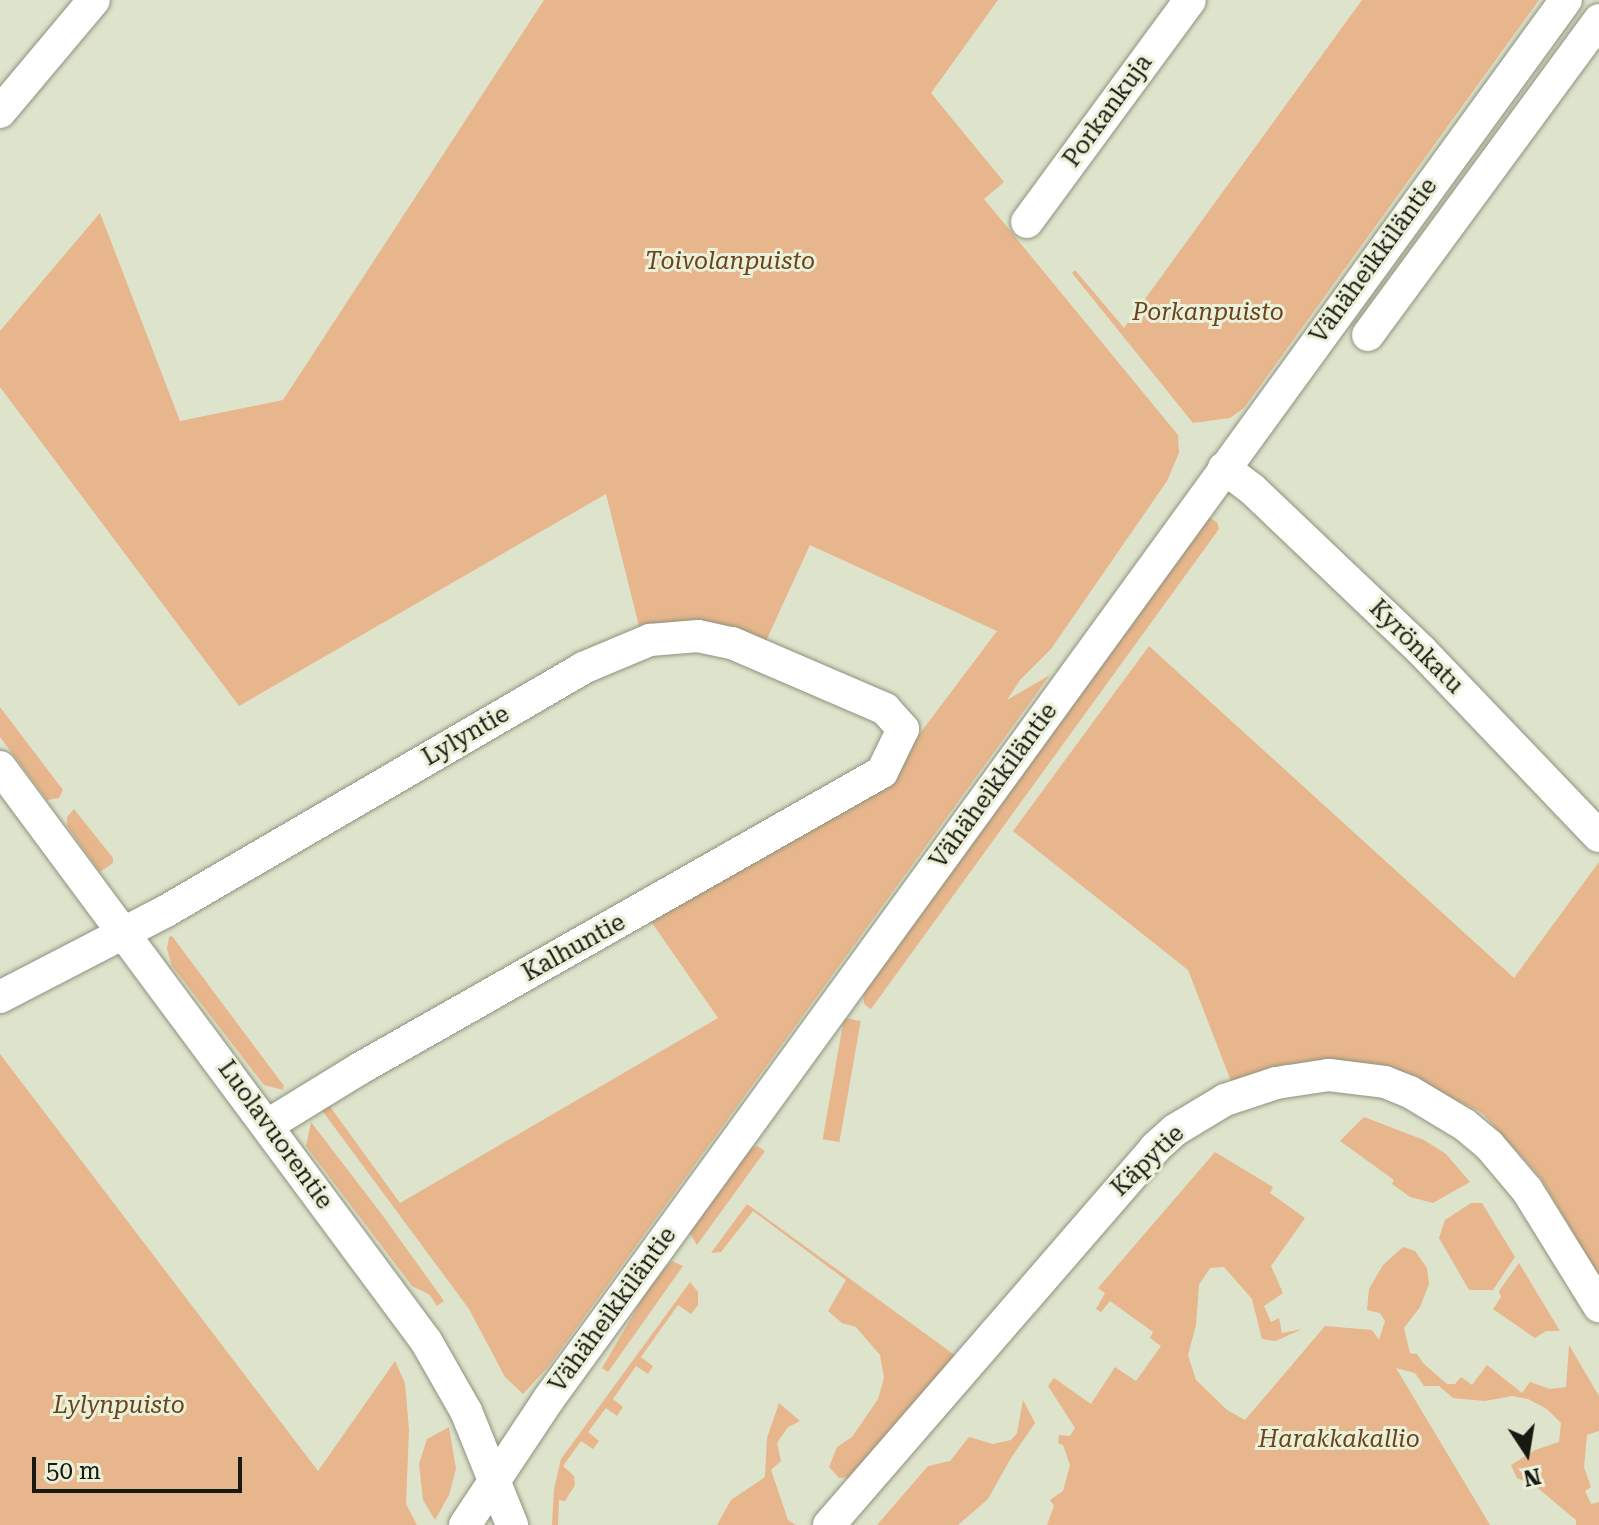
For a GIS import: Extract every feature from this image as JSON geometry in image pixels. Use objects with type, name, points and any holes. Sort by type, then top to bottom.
[{"type":"street","points":[[0,112],[94,0]]},
{"type":"street","name":"Porkankuja","points":[[1027,222],[1190,0]]},
{"type":"street","name":"Vähäheikkiläntie","points":[[465,1525],[548,1400],[1566,0]]},
{"type":"street","name":"Vähäheikkiläntie","points":[[1368,335],[1599,20]]},
{"type":"street","points":[[1528,50],[1561,70]]},
{"type":"street","name":"Kyrönkatu","points":[[1224,468],[1252,489],[1422,651],[1597,825]]},
{"type":"street","name":"Lylyntie","points":[[0,997],[126,932],[583,668],[664,636],[698,636],[732,643],[885,709],[903,729],[882,772]]},
{"type":"street","name":"Luolavuorentie","points":[[0,767],[126,932],[426,1341],[466,1411],[512,1525]]},
{"type":"street","name":"Kalhuntie","points":[[268,1125],[359,1069],[882,772]]},
{"type":"street","name":"Käpytie","points":[[829,1525],[1136,1168],[1175,1130],[1250,1090],[1304,1077],[1354,1077],[1385,1082],[1465,1125],[1510,1167],[1599,1306]]},
{"type":"green space","name":"Toivolanpuisto","points":[[544,0],[998,0],[931,93],[1004,182],[984,199],[1178,435],[1179,453],[1167,481],[1051,649],[1020,680],[1007,700],[1050,675],[548,1367],[523,1394],[505,1377],[469,1309],[321,1109],[326,1101],[400,1203],[718,1018],[648,917],[897,764],[997,631],[810,545],[766,641],[640,630],[606,494],[239,706],[0,387],[0,331],[100,213],[180,421],[283,400]]},
{"type":"green space","name":"Porkanpuisto","points":[[1362,0],[1539,0],[1244,408],[1230,418],[1193,423],[1072,273],[1075,270],[1124,328]]},
{"type":"green space","points":[[1208,517],[1217,522],[1219,529],[871,1009],[864,1004],[863,991]]},
{"type":"green space","points":[[1149,646],[1514,978],[1599,862],[1599,1276],[1540,1177],[1482,1113],[1407,1075],[1326,1062],[1284,1065],[1231,1081],[1188,970],[1013,831]]},
{"type":"green space","points":[[0,707],[63,790],[59,798],[47,800],[0,737]]},
{"type":"green space","points":[[74,809],[113,858],[113,863],[100,872],[67,826],[67,817]]},
{"type":"green space","points":[[172,936],[284,1086],[283,1090],[264,1085],[172,966],[167,949],[169,937]]},
{"type":"green space","points":[[844,1018],[861,1021],[839,1142],[823,1139]]},
{"type":"green space","name":"Lylynpuisto","points":[[0,1054],[318,1471],[395,1361],[405,1383],[409,1430],[406,1504],[417,1525],[0,1525]]},
{"type":"green space","points":[[1364,1117],[1424,1140],[1446,1154],[1470,1182],[1433,1203],[1410,1197],[1392,1184],[1394,1180],[1340,1141]]},
{"type":"green space","points":[[311,1122],[444,1301],[437,1306],[430,1295],[412,1286],[306,1146]]},
{"type":"green space","points":[[757,1146],[765,1151],[697,1245],[688,1230],[749,1149]]},
{"type":"green space","name":"Harakkakallio","points":[[1215,1152],[1273,1187],[1270,1193],[1305,1218],[1271,1266],[1283,1293],[1264,1306],[1271,1322],[1279,1318],[1282,1333],[1302,1329],[1276,1341],[1262,1339],[1252,1299],[1224,1267],[1210,1268],[1199,1285],[1196,1325],[1188,1355],[1196,1380],[1227,1410],[1245,1420],[1325,1326],[1372,1330],[1379,1340],[1385,1321],[1380,1313],[1367,1310],[1369,1289],[1383,1265],[1403,1247],[1415,1251],[1427,1268],[1429,1284],[1420,1307],[1404,1328],[1410,1353],[1417,1354],[1447,1384],[1455,1384],[1461,1377],[1472,1385],[1487,1365],[1522,1393],[1530,1382],[1550,1389],[1566,1387],[1569,1345],[1599,1396],[1599,1431],[1587,1435],[1584,1467],[1591,1487],[1585,1491],[1591,1504],[1599,1502],[1599,1525],[1576,1525],[1576,1520],[1534,1485],[1517,1478],[1511,1465],[1535,1450],[1559,1442],[1561,1423],[1547,1409],[1528,1399],[1512,1396],[1485,1401],[1453,1398],[1439,1386],[1424,1386],[1415,1373],[1396,1368],[1490,1525],[1047,1525],[1054,1506],[1050,1500],[1063,1491],[1070,1465],[1063,1445],[1058,1443],[1059,1435],[1070,1436],[1075,1428],[1048,1386],[1054,1378],[1091,1404],[1115,1367],[1136,1381],[1161,1346],[1150,1338],[1153,1332],[1110,1301],[1101,1312],[1096,1309],[1105,1293],[1098,1288]]},
{"type":"green space","points":[[1471,1203],[1482,1203],[1515,1257],[1493,1290],[1469,1290],[1439,1238],[1445,1220]]},
{"type":"green space","points":[[747,1204],[956,1356],[852,1477],[839,1478],[829,1467],[837,1447],[852,1437],[878,1399],[884,1378],[880,1355],[856,1327],[842,1323],[828,1311],[846,1280],[753,1211],[721,1252],[711,1253]]},
{"type":"green space","points":[[672,1261],[683,1266],[608,1372],[602,1368],[654,1279]]},
{"type":"green space","points":[[1519,1263],[1560,1331],[1546,1331],[1535,1338],[1493,1309],[1501,1297],[1499,1291]]},
{"type":"green space","points":[[690,1282],[698,1292],[698,1305],[691,1314],[678,1305],[641,1357],[653,1366],[648,1374],[636,1366],[613,1399],[623,1407],[617,1416],[606,1408],[588,1432],[599,1441],[593,1449],[581,1441],[563,1466],[574,1476],[575,1485],[565,1501],[559,1500],[558,1525],[552,1525],[554,1489],[561,1459]]},
{"type":"green space","points":[[1023,1400],[1035,1423],[988,1499],[958,1525],[877,1525],[928,1466],[950,1461],[969,1437],[993,1444],[1011,1440],[1017,1433]]},
{"type":"green space","points":[[779,1403],[800,1421],[788,1427],[777,1443],[781,1461],[771,1470],[788,1520],[796,1525],[717,1525],[731,1500],[765,1477],[767,1438]]},
{"type":"green space","points":[[449,1427],[456,1469],[449,1495],[435,1520],[423,1500],[419,1464],[427,1439]]}]
